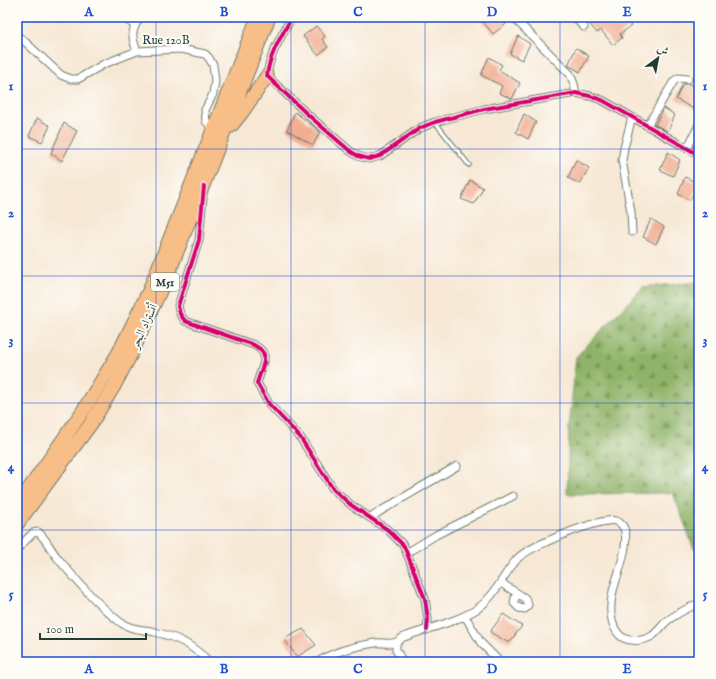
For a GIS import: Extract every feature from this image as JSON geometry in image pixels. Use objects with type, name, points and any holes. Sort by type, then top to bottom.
[{"type":"highway","name":"أتستراد البحر","points":[[17,524],[82,436],[114,386],[152,311],[204,186],[218,132],[258,17]]},
{"type":"highway","name":"أتستراد البحر","points":[[18,502],[82,411],[118,354],[149,290],[269,17]]},
{"type":"highway","points":[[218,132],[243,111],[267,76]]},
{"type":"street","points":[[137,51],[133,39],[133,32],[134,27],[140,17]]},
{"type":"street","points":[[292,17],[278,42],[267,71],[267,76],[307,114],[350,151],[358,156],[369,159],[380,156],[420,128],[435,122],[484,109],[545,100],[576,93],[602,100],[699,155]]},
{"type":"street","points":[[513,17],[570,74],[576,93]]},
{"type":"street","points":[[574,17],[584,27]]},
{"type":"street","name":"Rue 120B","points":[[17,36],[61,75],[71,79],[78,78],[104,64],[137,51],[181,49],[204,54],[209,58],[213,66],[215,81],[213,94],[204,110],[205,116],[206,121],[218,132]]},
{"type":"street","points":[[647,126],[674,81],[678,78],[688,79]]},
{"type":"street","points":[[632,117],[622,160],[631,212],[632,232]]},
{"type":"street","points":[[687,149],[699,125]]},
{"type":"street","points":[[204,186],[199,240],[178,306],[180,314],[185,321],[241,341],[260,349],[264,354],[264,362],[257,383],[261,392],[275,411],[300,437],[333,489],[351,505],[397,538],[408,552],[425,599],[428,619],[427,630]]},
{"type":"street","points":[[371,518],[457,466]]},
{"type":"street","points":[[408,552],[436,535],[513,496]]},
{"type":"street","points":[[318,662],[328,656],[356,647],[376,643],[396,642],[404,637],[465,616],[486,602],[518,558],[530,549],[552,539],[602,522],[615,521],[619,523],[623,526],[626,537],[611,605],[611,617],[618,634],[629,640],[637,641],[645,639],[653,635],[677,615],[699,603]]},
{"type":"street","points":[[17,549],[33,533],[38,532],[55,555],[82,586],[120,622],[128,627],[179,639],[190,645],[210,662]]},
{"type":"street","points":[[501,583],[516,593]]},
{"type":"street","points":[[465,616],[481,643],[500,662]]},
{"type":"street","points":[[396,642],[396,650],[403,662]]},
{"type":"lane","points":[[120,17],[134,27]]},
{"type":"lane","points":[[435,122],[469,165]]},
{"type":"green space","points":[[699,282],[699,549],[694,549],[673,493],[567,494],[569,428],[576,357],[643,287]]},
{"type":"building","points":[[479,17],[500,17],[506,24],[493,34]]},
{"type":"building","points":[[584,17],[626,17],[631,26],[620,34],[622,38],[613,45],[601,30],[597,33]]},
{"type":"building","points":[[316,26],[325,36],[322,39],[328,47],[318,55],[303,36]]},
{"type":"building","points":[[518,36],[530,44],[522,60],[510,54]]},
{"type":"building","points":[[576,48],[589,56],[580,72],[568,65]]},
{"type":"building","points":[[489,57],[502,65],[499,70],[520,83],[512,99],[499,93],[502,86],[481,75]]},
{"type":"building","points":[[683,84],[689,84],[699,90],[699,112],[676,99]]},
{"type":"building","points":[[664,108],[675,115],[668,131],[655,125]]},
{"type":"building","points":[[295,112],[320,132],[313,145],[287,130]]},
{"type":"building","points":[[524,114],[536,122],[528,139],[516,132]]},
{"type":"building","points":[[37,118],[50,126],[42,142],[29,136]]},
{"type":"building","points":[[64,123],[77,131],[62,161],[51,153]]},
{"type":"building","points":[[668,152],[680,160],[673,176],[660,170]]},
{"type":"building","points":[[576,160],[589,168],[580,184],[568,178]]},
{"type":"building","points":[[685,177],[699,184],[690,200],[678,194]]},
{"type":"building","points":[[470,180],[483,188],[474,204],[461,199]]},
{"type":"building","points":[[651,219],[664,227],[656,244],[643,237]]},
{"type":"building","points":[[503,614],[522,626],[509,643],[490,632]]},
{"type":"building","points":[[303,629],[316,645],[297,657],[284,639]]},
{"type":"cycle path","points":[[292,17],[270,60],[267,76],[307,114],[350,151],[358,156],[369,159],[380,156],[420,128],[435,122],[484,109],[576,93],[602,100],[699,155]]},
{"type":"cycle path","points":[[204,186],[199,240],[178,306],[180,314],[185,321],[254,345],[264,354],[264,362],[257,383],[269,404],[300,437],[333,489],[351,505],[388,530],[404,546],[425,599],[428,619],[427,630]]}]
